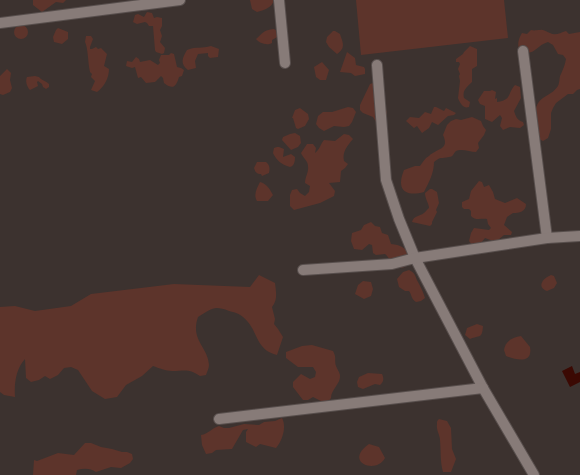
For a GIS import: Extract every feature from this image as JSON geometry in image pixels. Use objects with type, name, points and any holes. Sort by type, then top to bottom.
[{"type":"street","points":[[0,23],[180,0]]},
{"type":"street","points":[[279,0],[285,63]]},
{"type":"street","points":[[523,50],[547,238]]},
{"type":"street","points":[[377,65],[386,180],[415,258],[483,388],[534,475]]},
{"type":"street","points":[[303,270],[392,264],[415,258],[547,238],[580,236]]},
{"type":"street","points":[[219,419],[483,388]]},
{"type":"shaded area","points":[[33,0],[66,0],[63,3],[56,2],[42,12],[33,5]]},
{"type":"shaded area","points":[[250,0],[274,0],[270,7],[257,12],[252,9]]},
{"type":"shaded area","points":[[356,0],[504,0],[508,38],[361,55]]},
{"type":"shaded area","points":[[147,12],[152,13],[154,18],[162,18],[162,26],[160,30],[162,36],[160,42],[165,48],[164,53],[162,54],[156,52],[155,50],[153,26],[149,26],[145,22],[137,24],[133,22],[135,15],[138,14],[144,17]]},
{"type":"shaded area","points":[[18,25],[24,25],[28,29],[28,35],[24,39],[18,39],[14,35],[14,29]]},
{"type":"shaded area","points":[[58,28],[68,32],[68,39],[62,44],[54,42],[53,37]]},
{"type":"shaded area","points":[[274,29],[278,32],[279,36],[272,40],[272,43],[263,44],[256,39],[265,31]]},
{"type":"shaded area","points":[[531,30],[543,30],[552,34],[558,34],[566,31],[569,34],[580,32],[580,89],[573,94],[568,94],[556,103],[551,113],[551,129],[548,138],[543,141],[539,139],[535,117],[536,106],[543,98],[558,86],[566,59],[563,55],[558,54],[553,45],[548,42],[532,52],[520,52],[518,44],[522,33],[527,34]]},
{"type":"shaded area","points":[[333,31],[340,34],[343,43],[342,50],[337,54],[326,42],[327,37]]},
{"type":"shaded area","points":[[86,36],[91,36],[93,39],[90,49],[96,47],[98,49],[101,48],[107,54],[104,66],[109,69],[108,76],[104,85],[97,92],[91,90],[95,81],[91,77],[92,74],[90,72],[85,42]]},
{"type":"shaded area","points":[[211,46],[219,49],[218,57],[210,58],[208,53],[198,54],[195,61],[196,68],[188,70],[185,68],[183,61],[187,50]]},
{"type":"shaded area","points":[[470,46],[477,49],[477,66],[472,69],[472,82],[465,89],[464,98],[470,102],[469,107],[465,107],[458,98],[460,74],[458,69],[460,64],[459,62],[456,62],[456,59]]},
{"type":"shaded area","points":[[347,52],[355,58],[356,65],[364,67],[365,74],[355,76],[351,73],[340,72]]},
{"type":"shaded area","points":[[171,53],[174,54],[177,67],[184,70],[182,76],[179,77],[177,83],[172,87],[164,83],[161,76],[155,82],[146,83],[141,77],[138,78],[135,67],[132,68],[126,66],[127,61],[132,62],[136,57],[140,62],[150,60],[158,65],[160,63],[159,60],[161,55],[169,55]]},
{"type":"shaded area","points":[[322,62],[329,70],[326,80],[320,80],[316,77],[314,67]]},
{"type":"shaded area","points":[[7,69],[11,73],[10,80],[12,88],[10,92],[3,95],[0,94],[0,76]]},
{"type":"shaded area","points":[[35,76],[48,83],[49,87],[46,89],[38,81],[38,86],[30,90],[26,79],[27,77]]},
{"type":"shaded area","points":[[375,83],[385,99],[384,105],[387,112],[386,123],[378,125],[373,117],[363,113],[360,110],[360,105],[370,84]]},
{"type":"shaded area","points":[[515,85],[520,87],[521,98],[514,111],[517,118],[523,122],[524,125],[520,128],[510,127],[503,130],[500,126],[502,118],[500,115],[492,122],[485,119],[485,106],[480,104],[478,100],[484,91],[492,90],[496,92],[495,99],[497,98],[497,102],[505,100]]},
{"type":"shaded area","points":[[348,107],[353,108],[356,112],[349,126],[334,126],[324,131],[316,124],[318,116],[323,112],[332,112]]},
{"type":"shaded area","points":[[434,107],[444,111],[446,108],[456,113],[448,116],[438,125],[432,122],[429,128],[422,133],[417,126],[414,128],[406,121],[410,117],[419,118],[425,112],[431,114]]},
{"type":"shaded area","points":[[300,108],[308,114],[309,119],[305,126],[298,129],[296,128],[292,118],[295,110]]},
{"type":"shaded area","points":[[472,117],[481,121],[486,130],[478,143],[479,148],[476,152],[458,150],[451,156],[438,159],[434,162],[432,174],[424,192],[407,193],[402,187],[401,183],[404,170],[415,166],[420,166],[432,153],[444,146],[445,140],[443,135],[447,125],[451,121]]},
{"type":"shaded area","points":[[295,133],[300,136],[301,143],[298,147],[291,150],[282,140],[283,137]]},
{"type":"shaded area","points":[[344,134],[349,135],[353,139],[344,152],[344,161],[348,164],[341,171],[340,182],[329,183],[335,191],[334,196],[320,203],[294,210],[290,206],[290,195],[292,190],[297,189],[305,196],[309,192],[310,186],[305,183],[308,164],[301,153],[307,144],[313,144],[316,148],[315,153],[324,140],[335,141]]},
{"type":"shaded area","points":[[277,147],[284,149],[283,157],[291,154],[295,157],[292,166],[290,167],[284,165],[276,158],[273,153],[274,148]]},
{"type":"shaded area","points":[[257,162],[266,162],[270,170],[269,173],[262,176],[261,174],[258,174],[254,168]]},
{"type":"shaded area","points":[[479,181],[482,182],[484,187],[489,185],[495,199],[505,203],[517,198],[526,204],[526,207],[520,212],[513,213],[507,217],[504,225],[512,232],[511,235],[504,235],[498,240],[493,241],[485,238],[480,244],[473,246],[469,241],[474,228],[489,230],[491,228],[487,219],[473,218],[469,209],[464,209],[462,207],[462,202],[469,199],[471,191]]},
{"type":"shaded area","points":[[260,182],[268,187],[273,195],[268,201],[257,201],[256,199],[255,196]]},
{"type":"shaded area","points":[[430,189],[437,192],[439,203],[432,224],[430,226],[412,222],[415,217],[424,213],[429,208],[425,193]]},
{"type":"shaded area","points":[[371,222],[375,226],[380,227],[382,233],[388,235],[391,244],[398,245],[407,251],[411,257],[406,266],[401,268],[398,267],[391,262],[385,254],[376,255],[373,253],[372,245],[369,244],[362,250],[354,249],[351,241],[352,233],[361,230],[364,225]]},
{"type":"shaded area","points":[[409,270],[414,274],[425,298],[421,301],[416,302],[413,300],[409,291],[405,291],[399,287],[397,279],[403,272]]},
{"type":"shaded area","points":[[259,275],[275,283],[276,299],[272,307],[275,319],[274,324],[283,337],[277,355],[270,352],[260,344],[252,328],[242,316],[224,309],[216,308],[198,317],[196,325],[198,338],[208,359],[209,366],[206,375],[200,376],[186,370],[172,371],[153,366],[142,376],[126,385],[117,397],[105,399],[92,391],[78,370],[71,367],[64,368],[58,375],[50,379],[45,376],[39,380],[31,382],[26,378],[25,359],[16,376],[15,397],[4,395],[0,392],[0,307],[15,306],[35,311],[71,306],[91,294],[174,284],[250,287]]},
{"type":"shaded area","points":[[551,275],[554,276],[557,283],[554,288],[547,291],[541,285],[545,278]]},
{"type":"shaded area","points":[[363,281],[371,282],[373,289],[371,296],[364,299],[355,294],[358,285]]},
{"type":"shaded area","points":[[477,324],[483,326],[482,333],[480,336],[470,339],[465,335],[467,328]]},
{"type":"shaded area","points":[[521,336],[530,347],[529,356],[523,359],[514,359],[506,356],[504,350],[507,342],[515,337]]},
{"type":"shaded area","points":[[312,345],[333,351],[335,355],[335,364],[340,374],[340,378],[328,402],[323,402],[313,397],[308,400],[303,400],[293,387],[293,382],[301,374],[310,379],[315,377],[316,372],[313,367],[298,367],[286,358],[286,352],[302,346]]},
{"type":"shaded area","points":[[572,366],[575,374],[580,372],[580,382],[570,387],[562,371]]},
{"type":"shaded area","points":[[368,373],[382,374],[382,383],[380,385],[375,384],[363,389],[358,387],[357,382],[359,377]]},
{"type":"shaded area","points":[[282,418],[284,430],[280,442],[276,448],[260,444],[256,447],[246,442],[246,432],[248,429],[243,430],[232,449],[216,450],[212,453],[206,454],[202,445],[201,435],[219,426],[229,428],[244,424],[259,425],[264,422],[275,421]]},
{"type":"shaded area","points":[[439,419],[447,421],[451,428],[452,449],[456,459],[451,472],[443,472],[442,468],[440,438],[437,426],[437,421]]},
{"type":"shaded area","points":[[85,443],[91,443],[101,447],[127,452],[132,454],[133,459],[130,463],[121,468],[111,467],[96,472],[85,469],[77,470],[76,475],[33,475],[34,460],[37,461],[58,453],[74,455]]},
{"type":"shaded area","points":[[369,444],[379,447],[385,458],[381,463],[375,466],[369,466],[360,461],[359,456],[362,450]]}]
